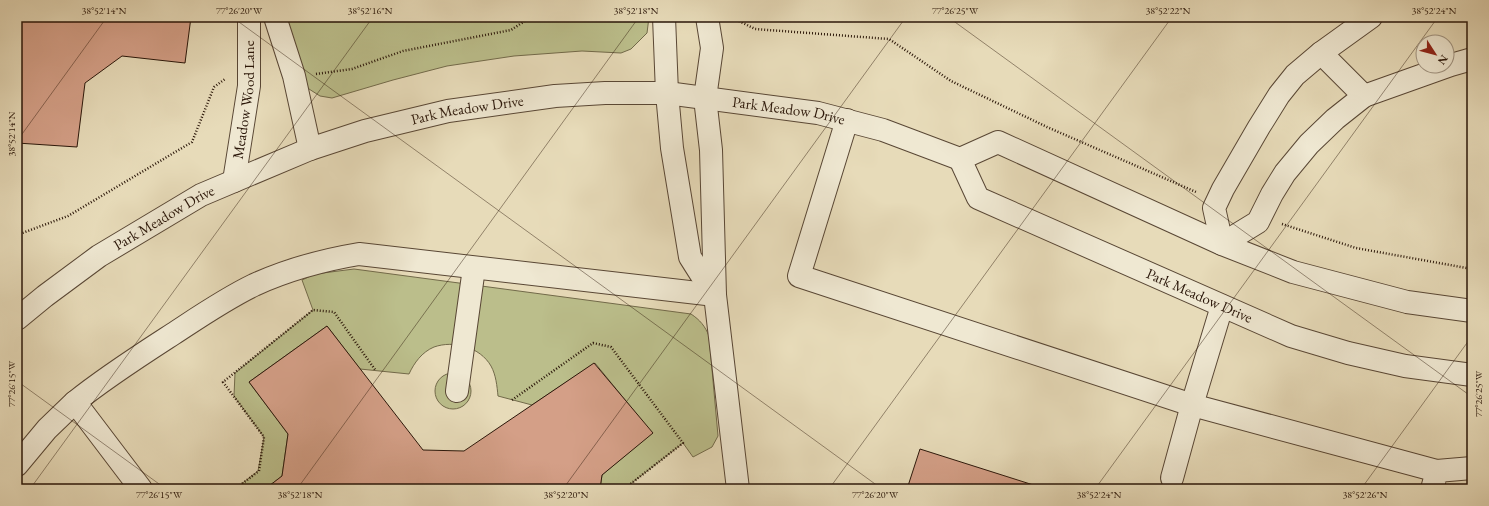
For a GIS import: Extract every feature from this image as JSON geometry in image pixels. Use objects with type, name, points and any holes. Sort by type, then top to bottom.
[{"type":"street","name":"Meadow Wood Lane","points":[[234,181],[249,86],[249,17]]},
{"type":"street","points":[[275,17],[294,76],[310,149]]},
{"type":"street","points":[[664,17],[667,93],[672,148],[690,257],[715,295]]},
{"type":"street","points":[[707,17],[712,48],[705,98],[711,150],[715,295],[738,489]]},
{"type":"street","points":[[1222,244],[1214,208],[1259,127],[1279,96],[1295,75],[1371,17]]},
{"type":"street","points":[[1322,53],[1364,96]]},
{"type":"street","points":[[1222,244],[1258,222],[1282,178],[1308,144],[1335,119],[1364,96],[1472,59]]},
{"type":"street","name":"Park Meadow Drive","points":[[17,319],[99,256],[202,195],[310,149],[365,130],[448,111],[555,96],[605,93],[667,93],[818,113],[883,130],[960,159],[978,198],[1291,336],[1348,353],[1405,366],[1472,375]]},
{"type":"street","points":[[847,120],[799,276],[1192,404],[1434,480],[1472,468]]},
{"type":"street","points":[[960,159],[998,142],[1222,244],[1300,274],[1407,302],[1472,311]]},
{"type":"street","points":[[17,465],[47,429],[75,402],[115,371],[212,309],[253,286],[298,268],[336,258],[359,254],[715,295]]},
{"type":"street","points":[[457,391],[474,268]]},
{"type":"street","points":[[1172,478],[1192,404],[1222,306]]},
{"type":"street","points":[[75,402],[140,489]]},
{"type":"path","points":[[730,17],[755,29],[889,39],[951,82],[1047,127],[1217,201]]},
{"type":"path","points":[[1258,222],[1283,224],[1356,248],[1472,269]]},
{"type":"path","points":[[235,489],[258,471],[264,437],[223,382],[313,310],[334,312],[376,371]]},
{"type":"path","points":[[512,400],[593,343],[611,347],[683,443],[624,489]]},
{"type":"green space","points":[[282,17],[649,17],[647,33],[631,49],[621,53],[582,51],[514,56],[447,66],[332,98],[320,96],[309,89],[301,79]]},
{"type":"green space","points":[[354,269],[691,314],[702,324],[709,336],[718,436],[712,447],[693,457],[683,443],[624,489],[600,489],[602,475],[652,433],[595,363],[532,405],[498,396],[497,384],[493,369],[486,359],[480,354],[466,347],[450,344],[434,347],[419,358],[409,374],[360,369],[327,326],[249,382],[288,434],[282,476],[265,489],[235,489],[258,471],[264,437],[234,396],[235,373],[313,310],[302,280],[315,274]]},
{"type":"green space","points":[[457,373],[466,378],[470,384],[470,398],[466,404],[457,409],[449,409],[440,404],[436,398],[435,387],[440,378],[446,374]]},
{"type":"building","points":[[17,17],[191,17],[185,63],[122,56],[85,83],[77,147],[17,143]]},
{"type":"building","points":[[327,326],[423,450],[464,451],[594,363],[653,433],[602,475],[600,489],[265,489],[282,476],[288,434],[249,382]]},
{"type":"building","points":[[920,449],[1046,489],[907,489]]}]
